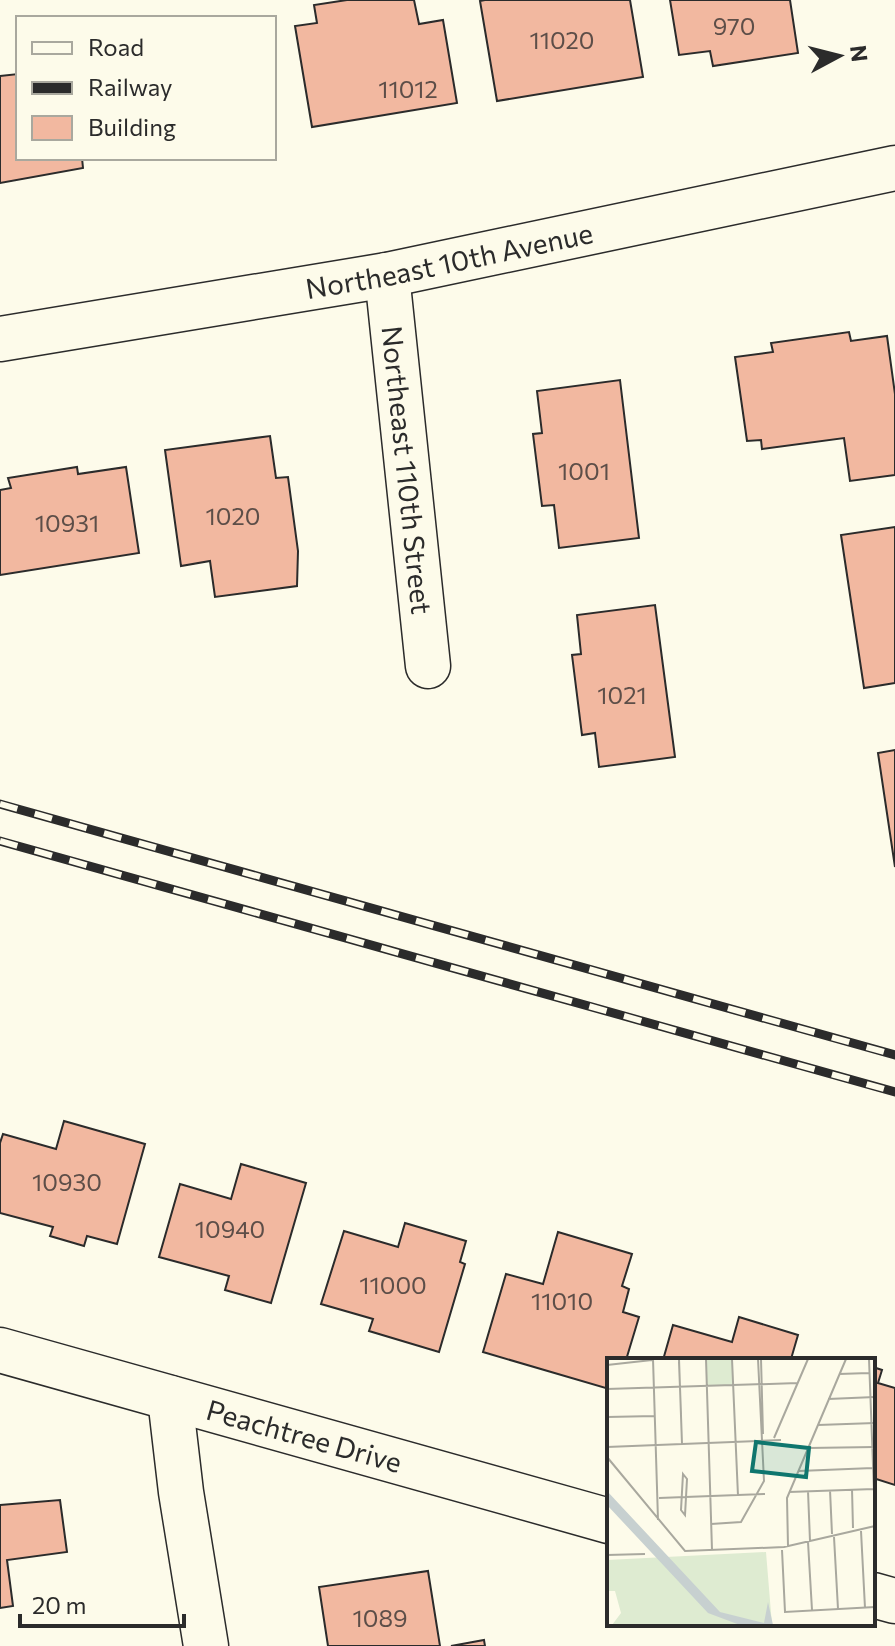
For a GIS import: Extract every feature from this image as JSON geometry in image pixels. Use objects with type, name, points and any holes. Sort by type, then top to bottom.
[{"type":"street","name":"Northeast 10th Avenue","points":[[0,339],[387,275],[895,168]]},
{"type":"street","name":"Northeast 110th Street","points":[[387,275],[428,666]]},
{"type":"street","name":"Peachtree Drive","points":[[0,1350],[607,1520]]},
{"type":"street","points":[[170,1398],[181,1492],[206,1646]]},
{"type":"street","points":[[875,1596],[895,1601]]},
{"type":"building","points":[[347,0],[414,0],[419,24],[443,20],[457,103],[312,127],[295,26],[317,23],[314,5]]},
{"type":"building","points":[[630,0],[643,77],[497,101],[480,1]]},
{"type":"building","points":[[670,0],[790,0],[798,53],[713,66],[710,51],[679,55]]},
{"type":"building","points":[[16,74],[16,160],[82,160],[83,168],[0,183],[0,76]]},
{"type":"building","points":[[849,332],[851,341],[887,336],[895,394],[895,475],[850,481],[844,438],[762,449],[761,440],[747,441],[735,357],[773,352],[771,343]]},
{"type":"building","points":[[620,380],[639,538],[559,548],[554,505],[542,506],[533,434],[542,433],[537,391]]},
{"type":"building","points":[[270,436],[276,478],[288,477],[298,551],[297,586],[215,597],[210,561],[181,566],[165,450]]},
{"type":"building","points":[[77,467],[78,474],[126,467],[139,553],[0,575],[0,490],[11,488],[8,478]]},
{"type":"building","points":[[895,527],[895,683],[864,688],[841,535]]},
{"type":"building","points":[[655,605],[675,757],[599,767],[595,733],[582,735],[572,655],[581,654],[577,615]]},
{"type":"building","points":[[895,750],[895,867],[878,753]]},
{"type":"building","points":[[64,1121],[145,1144],[117,1244],[87,1236],[84,1246],[50,1236],[53,1227],[0,1213],[0,1143],[3,1134],[56,1149]]},
{"type":"building","points":[[241,1164],[306,1183],[271,1303],[225,1290],[229,1276],[159,1257],[180,1184],[231,1199]]},
{"type":"building","points":[[405,1223],[466,1241],[460,1262],[465,1264],[439,1352],[369,1331],[373,1319],[321,1304],[344,1231],[398,1247]]},
{"type":"building","points":[[558,1232],[632,1254],[622,1286],[629,1289],[623,1312],[639,1317],[627,1358],[607,1358],[607,1388],[483,1352],[506,1274],[543,1284]]},
{"type":"building","points":[[739,1317],[798,1335],[791,1358],[664,1358],[673,1325],[732,1342]]},
{"type":"building","points":[[875,1368],[882,1370],[878,1383],[895,1388],[895,1485],[875,1479]]},
{"type":"building","points":[[60,1500],[67,1552],[7,1560],[13,1606],[0,1608],[0,1505]]},
{"type":"building","points":[[428,1571],[440,1646],[328,1646],[319,1587]]},
{"type":"building","points":[[484,1640],[485,1646],[451,1646]]},
{"type":"railway","points":[[0,804],[895,1055]]},
{"type":"railway","points":[[0,841],[895,1092]]}]
